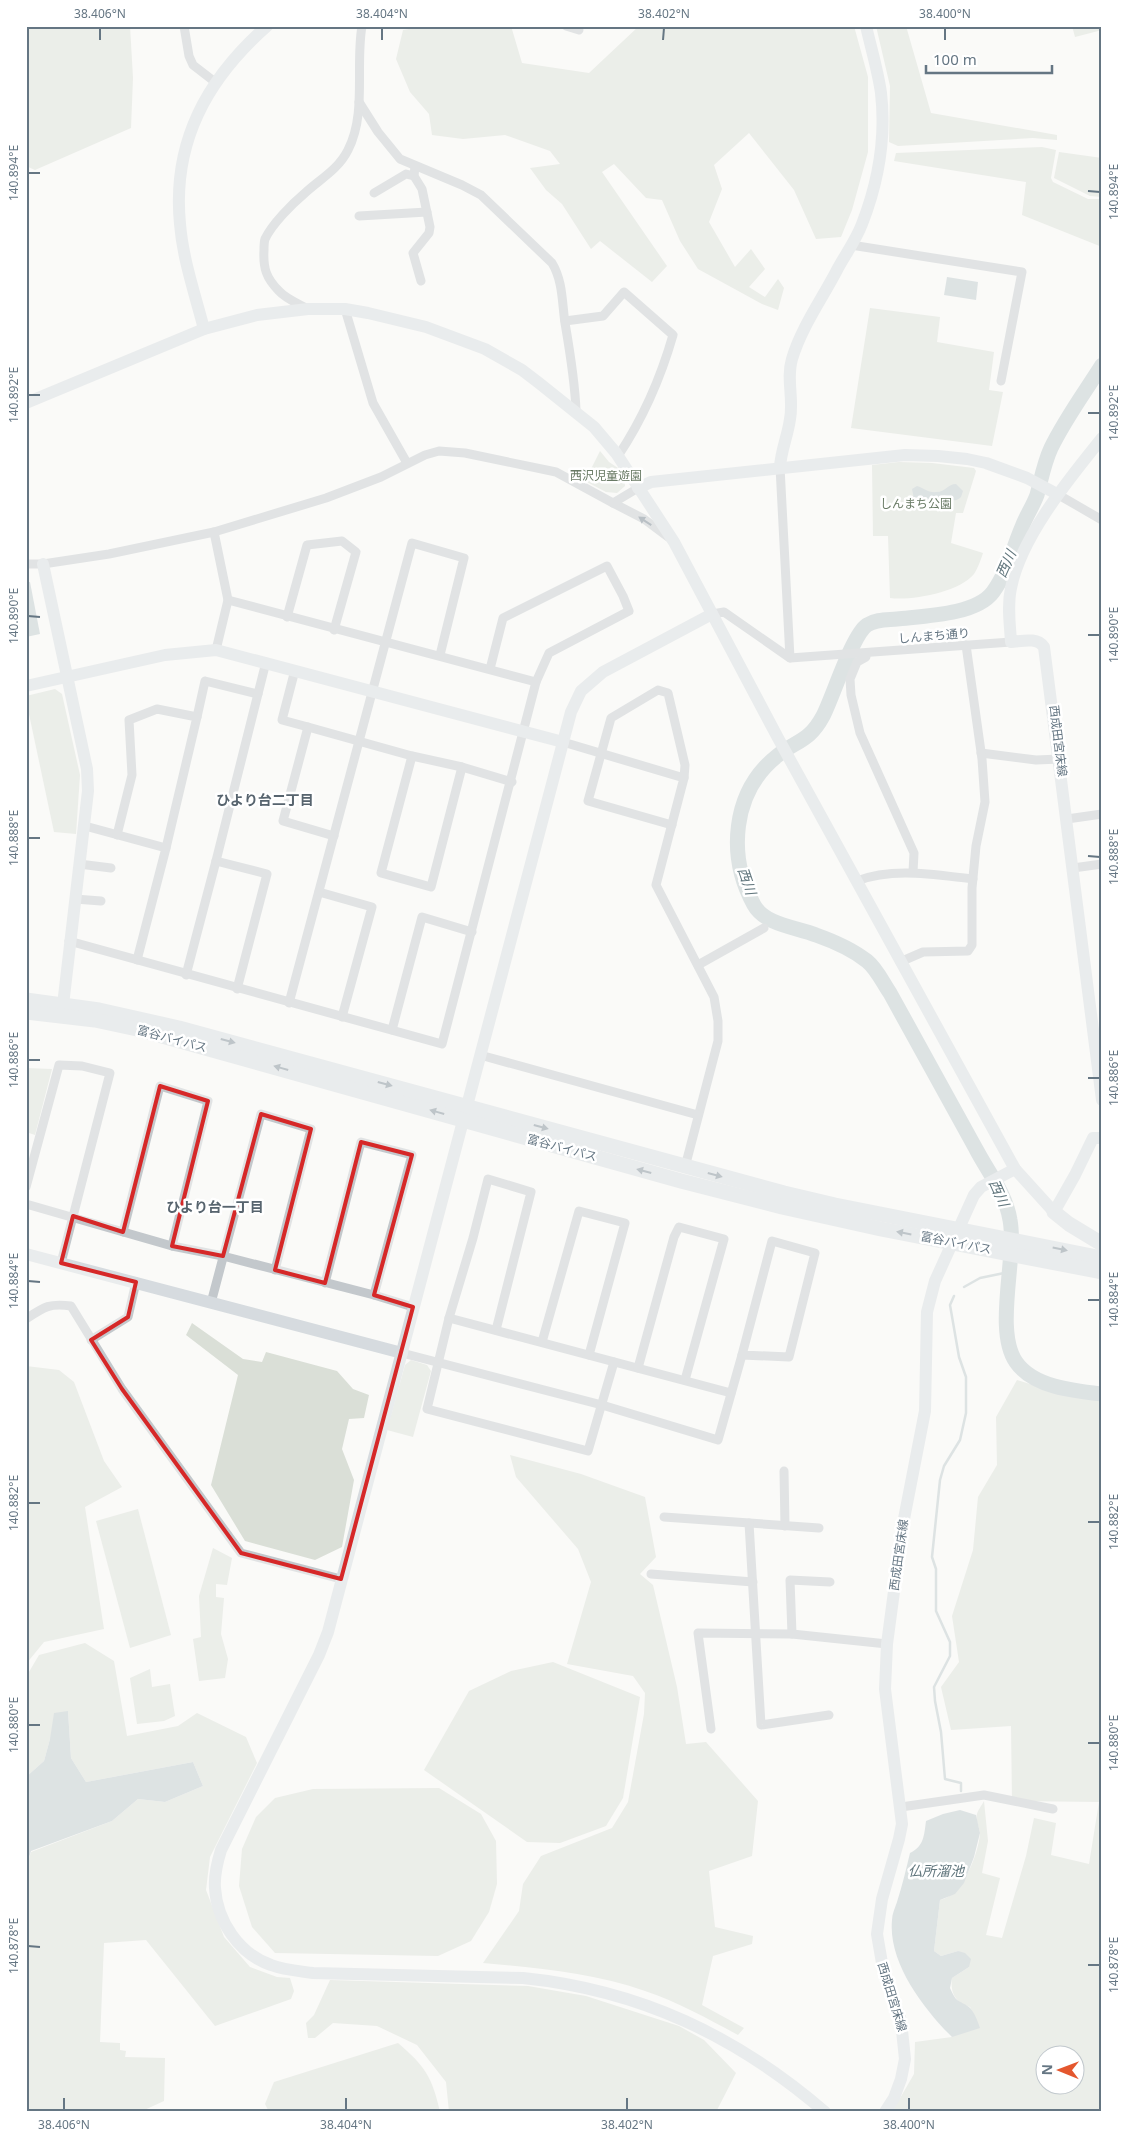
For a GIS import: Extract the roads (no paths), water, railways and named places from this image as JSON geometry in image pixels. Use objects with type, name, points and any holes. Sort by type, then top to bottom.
[{"type":"highway","name":"富谷バイパス","points":[[26,1000],[139,1018],[179,1028],[782,1207],[994,1243],[1020,1256],[1102,1272]]},
{"type":"highway","name":"富谷バイパス","points":[[26,1012],[95,1020],[137,1029],[955,1236]]},
{"type":"highway","points":[[1054,1212],[1069,1224],[1102,1244]]},
{"type":"highway","name":"富谷バイパス","points":[[994,1243],[1018,1240],[1102,1258]]},
{"type":"street","points":[[184,26],[189,56],[193,65],[215,82]]},
{"type":"street","points":[[204,328],[184,249],[180,224],[179,193],[182,164],[189,136],[200,109],[215,82],[242,48],[267,26]]},
{"type":"street","points":[[308,309],[280,293],[270,281],[263,266],[264,240],[283,214],[305,192],[324,179],[340,163],[348,150],[353,136],[359,102],[362,26]]},
{"type":"street","points":[[566,26],[579,30]]},
{"type":"street","points":[[790,658],[780,467],[781,454],[790,419],[789,380],[792,360],[808,323],[862,225],[880,159],[882,131],[881,93],[866,26]]},
{"type":"street","points":[[359,102],[378,132],[400,159],[414,171],[462,185],[480,195],[552,264],[558,273],[575,384],[576,411]]},
{"type":"street","points":[[374,192],[414,171]]},
{"type":"street","points":[[414,171],[422,189],[430,227],[429,233],[413,253],[421,281]]},
{"type":"street","points":[[359,216],[427,212]]},
{"type":"street","points":[[851,245],[1022,272],[1001,381]]},
{"type":"street","points":[[565,320],[603,316],[624,292],[673,335],[663,368],[627,444],[618,456]]},
{"type":"street","points":[[26,403],[204,328],[257,315],[308,309],[345,309],[426,327],[485,349],[522,370],[594,427],[618,456],[674,542],[1011,1171],[1054,1212],[1075,1175],[1092,1138],[1102,1138]]},
{"type":"street","points":[[345,309],[372,403],[407,463]]},
{"type":"street","points":[[1012,642],[1009,610],[1010,590],[1014,572],[1053,492],[1102,438]]},
{"type":"street","points":[[26,564],[42,564],[109,554],[214,532],[326,498],[381,477],[425,454],[439,451],[466,453],[556,472],[644,519],[674,542]]},
{"type":"street","points":[[613,503],[651,482],[905,455],[938,456],[986,463],[1027,478],[1102,520]]},
{"type":"street","points":[[214,532],[228,600],[216,650]]},
{"type":"street","points":[[287,617],[307,545],[342,541],[356,552],[334,630]]},
{"type":"street","points":[[289,1003],[412,543],[464,558],[440,655]]},
{"type":"street","points":[[42,564],[87,769],[88,791],[62,1005]]},
{"type":"street","points":[[69,942],[442,1044],[512,782],[536,682],[549,653],[629,611],[607,566],[503,618],[490,669]]},
{"type":"street","points":[[228,600],[334,630],[440,655],[536,682]]},
{"type":"street","points":[[790,658],[724,612],[712,614],[603,672],[588,684],[576,699],[563,742],[328,1632],[319,1655],[221,1850],[215,1870],[216,1898],[224,1922],[239,1944],[258,1959],[285,1970],[313,1973],[524,1978],[582,1987],[666,2011],[734,2045],[786,2080],[825,2112]]},
{"type":"street","name":"西成田宮床線","points":[[1012,642],[1035,641],[1041,643],[1044,647],[1073,868],[1097,1018],[1102,1100]]},
{"type":"street","name":"しんまち通り","points":[[790,658],[1012,642]]},
{"type":"street","points":[[900,962],[923,952],[968,951],[972,945],[972,879],[985,802],[981,753],[966,646]]},
{"type":"street","points":[[26,686],[165,655],[216,650],[524,731],[684,778]]},
{"type":"street","points":[[863,654],[866,657],[857,662],[850,679],[851,695],[860,733],[914,854],[913,872]]},
{"type":"street","points":[[186,974],[266,662]]},
{"type":"street","points":[[295,670],[282,720],[512,782]]},
{"type":"street","points":[[137,960],[166,848],[205,681],[258,694]]},
{"type":"street","points":[[672,825],[588,801],[611,718],[658,690],[668,693],[686,765],[684,778],[672,825],[656,885],[714,997],[718,1031],[718,1041],[712,1069],[685,1167]]},
{"type":"street","points":[[116,834],[132,775],[128,720],[158,709],[197,717]]},
{"type":"street","points":[[308,727],[283,821],[334,836]]},
{"type":"street","points":[[981,753],[1036,760],[1060,759]]},
{"type":"street","points":[[412,756],[381,873],[431,887],[462,767]]},
{"type":"street","points":[[1067,819],[1102,814]]},
{"type":"street","points":[[84,826],[166,848]]},
{"type":"street","points":[[216,861],[267,874],[238,989]]},
{"type":"street","points":[[79,864],[111,868]]},
{"type":"street","points":[[1073,868],[1102,864]]},
{"type":"street","points":[[857,882],[866,878],[913,872],[972,879]]},
{"type":"street","points":[[319,892],[372,906],[342,1017]]},
{"type":"street","points":[[75,899],[101,902]]},
{"type":"street","points":[[392,1030],[422,918],[472,932]]},
{"type":"street","points":[[698,965],[764,928]]},
{"type":"street","points":[[480,1055],[698,1115]]},
{"type":"street","points":[[26,1187],[59,1065],[82,1066],[110,1073],[61,1263]]},
{"type":"street","points":[[123,1232],[160,1086],[208,1101],[172,1246]]},
{"type":"street","points":[[211,1303],[261,1114],[311,1129],[275,1270]]},
{"type":"street","points":[[325,1283],[361,1142],[412,1156],[374,1296]]},
{"type":"street","name":"西成田宮床線","points":[[885,2112],[894,2098],[901,2079],[905,2059],[902,2021],[883,1969],[877,1934],[882,1899],[900,1839],[901,1806],[885,1689],[887,1644],[903,1524],[925,1411],[927,1312],[935,1281],[968,1204],[981,1187],[1011,1171]]},
{"type":"street","points":[[496,1330],[531,1192],[488,1179],[449,1318],[427,1409],[588,1451],[614,1362]]},
{"type":"street","points":[[26,1204],[172,1246],[223,1256],[414,1307]]},
{"type":"street","points":[[542,1342],[579,1211],[625,1223],[589,1355]]},
{"type":"street","points":[[638,1368],[674,1237],[679,1227],[702,1232],[724,1238],[685,1380]]},
{"type":"street","points":[[26,1254],[602,1405],[718,1440],[772,1241],[815,1253],[788,1358],[742,1355]]},
{"type":"street","points":[[91,1340],[128,1317],[136,1282]]},
{"type":"street","points":[[26,1319],[45,1306],[56,1304],[71,1306],[122,1389],[241,1553],[341,1579]]},
{"type":"street","points":[[449,1318],[731,1393]]},
{"type":"street","points":[[784,1471],[785,1526]]},
{"type":"street","points":[[664,1517],[819,1528]]},
{"type":"street","points":[[749,1523],[761,1725],[830,1715]]},
{"type":"street","points":[[651,1574],[753,1582]]},
{"type":"street","points":[[792,1634],[790,1580],[830,1582]]},
{"type":"street","points":[[711,1729],[698,1633],[792,1634],[887,1644]]},
{"type":"street","points":[[901,1806],[984,1795],[1053,1809]]},
{"type":"water","points":[[947,277],[978,282],[976,300],[944,295]]},
{"type":"water","points":[[956,484],[963,491],[961,497],[957,500],[945,495],[939,496],[939,503],[933,507],[920,506],[914,499],[912,489],[917,486],[937,492]]},
{"type":"water","points":[[26,582],[30,582],[40,634],[26,637]]},
{"type":"water","points":[[68,1711],[71,1758],[86,1782],[193,1762],[203,1786],[165,1802],[138,1799],[112,1821],[31,1851],[26,1867],[26,1777],[44,1761],[54,1713]]},
{"type":"water","name":"仏所溜池","points":[[960,1810],[976,1815],[980,1833],[974,1857],[964,1883],[955,1894],[940,1900],[934,1951],[941,1956],[958,1951],[965,1953],[971,1959],[969,1967],[952,1978],[950,1988],[956,1999],[971,2009],[980,2028],[952,2037],[930,2013],[902,1969],[892,1936],[892,1920],[910,1853],[921,1844],[926,1821]]},
{"type":"waterway","name":"西川","points":[[1102,365],[1051,448],[1037,495],[1006,569],[993,592],[975,606],[962,610],[878,621],[867,625],[855,641],[818,725],[808,736],[777,756],[762,771],[751,788],[743,806],[738,846],[745,886],[759,912],[773,921],[843,946],[867,961],[874,968],[890,993],[996,1183],[1005,1201],[1010,1220],[1011,1254],[1006,1313],[1010,1348],[1016,1362],[1023,1370],[1043,1382],[1067,1389],[1102,1394]]},
{"type":"waterway","points":[[964,1287],[980,1278],[1009,1272]]},
{"type":"waterway","points":[[954,1296],[950,1305],[959,1357],[966,1377],[966,1413],[960,1440],[944,1466],[940,1480],[932,1557],[936,1569],[936,1611],[950,1642],[950,1656],[934,1687],[935,1701],[941,1732],[945,1779],[961,1783],[961,1791]]},
{"type":"district","name":"ひより台二丁目","points":[[265,800]]},
{"type":"district","name":"ひより台一丁目","points":[[215,1207]]},
{"type":"park label","name":"西沢児童遊園","points":[[606,476]]},
{"type":"park label","name":"しんまち公園","points":[[916,504]]}]
